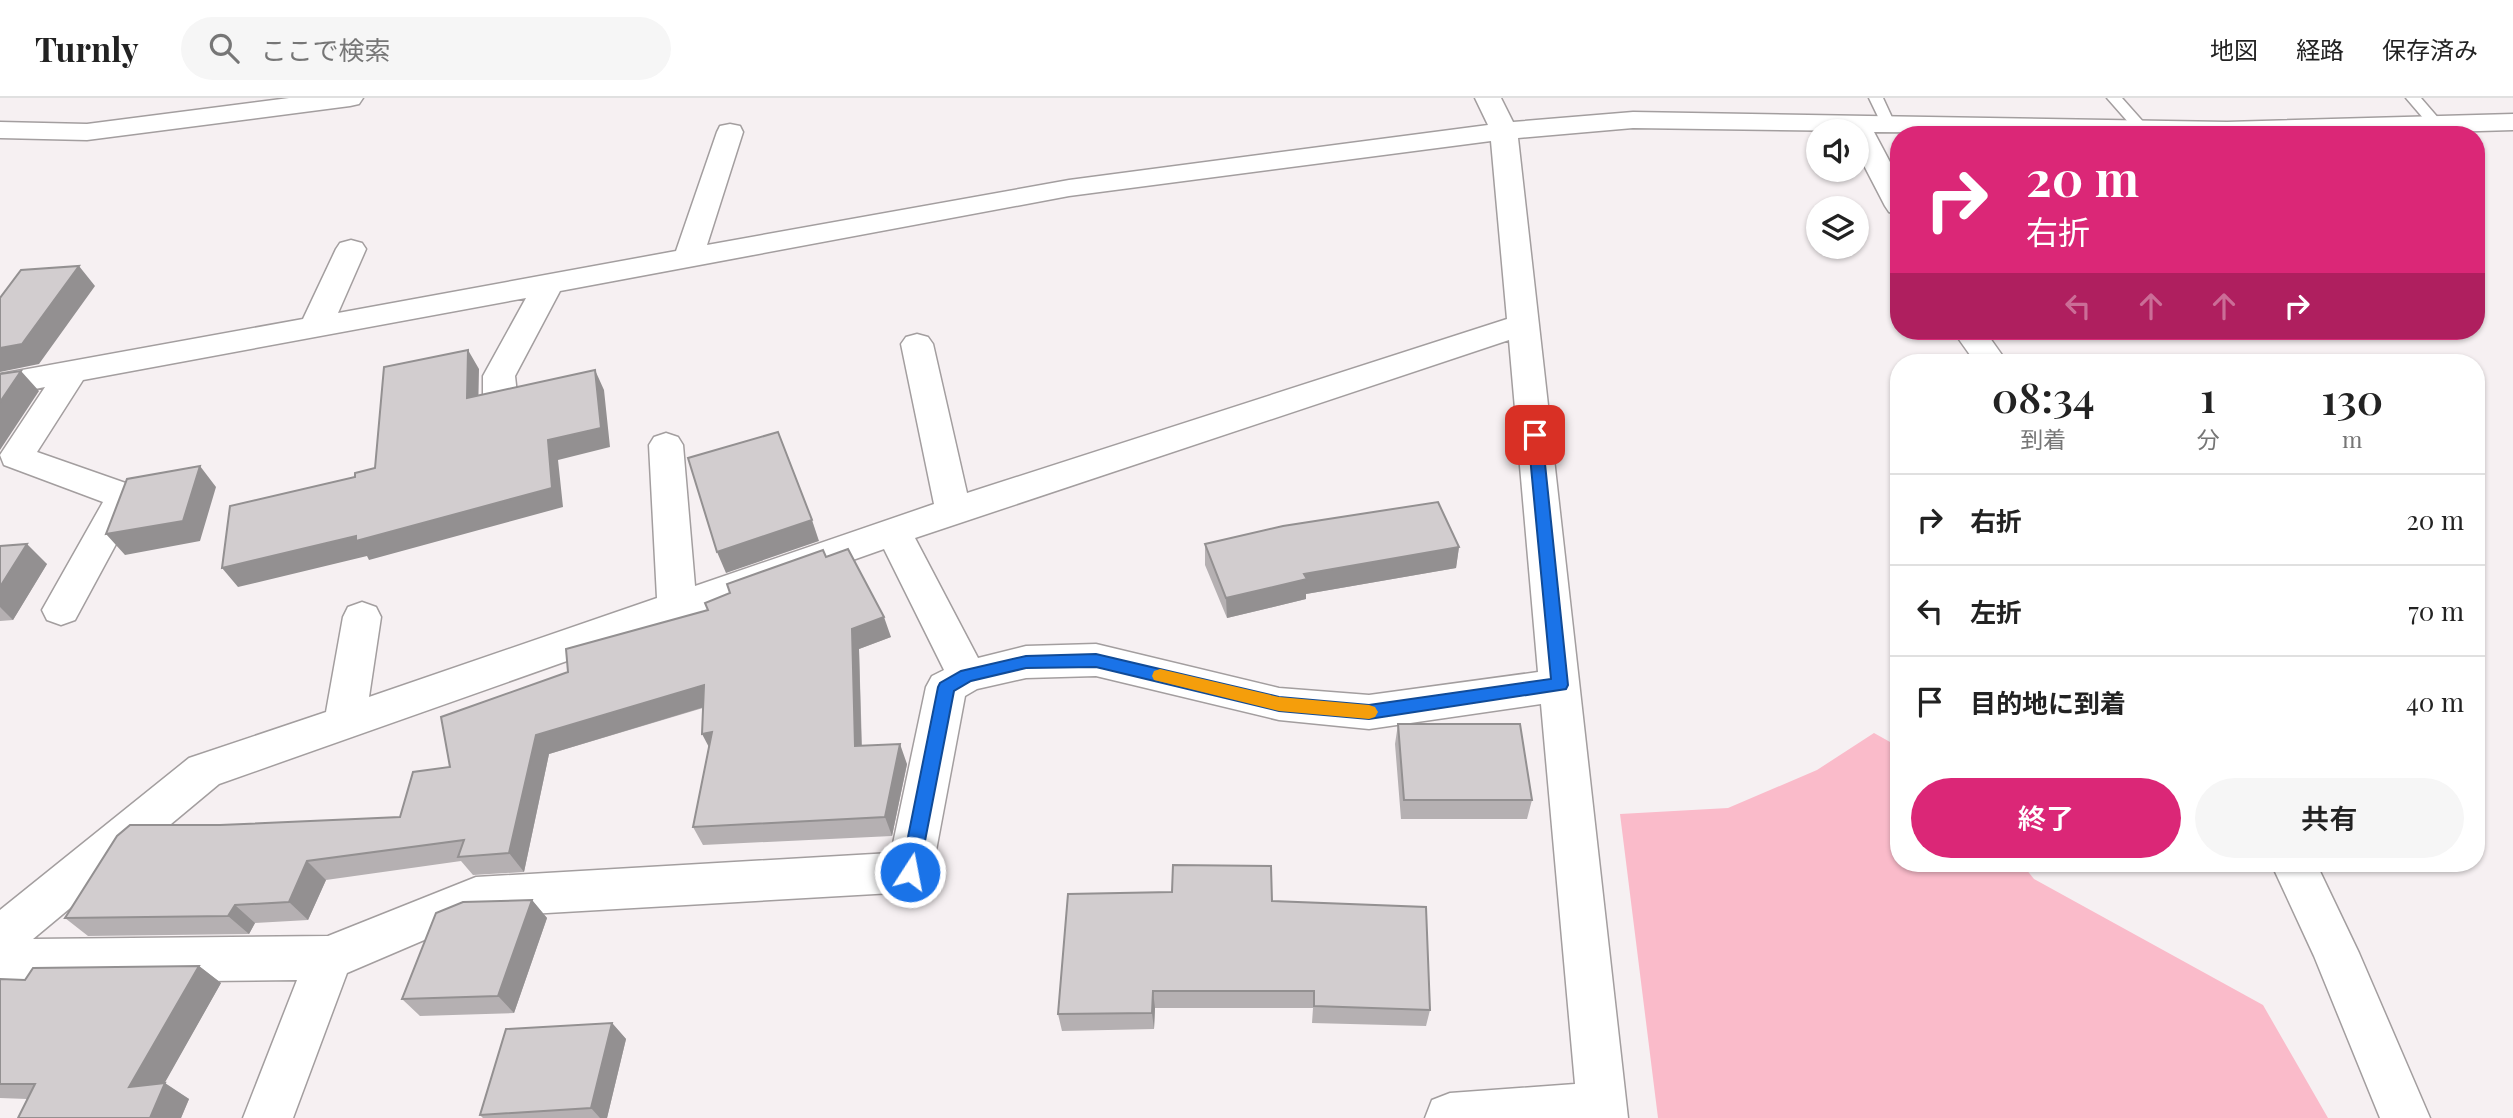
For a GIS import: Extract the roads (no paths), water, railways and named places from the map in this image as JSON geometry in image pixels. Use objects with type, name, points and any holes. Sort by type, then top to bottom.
[{"type":"street","points":[[0,130],[87,132],[316,99],[350,98]]},
{"type":"street","points":[[0,385],[1069,188],[1496,114],[1630,109],[1806,121]]},
{"type":"street","points":[[1450,1118],[1602,1112],[1524,324],[1496,114]]},
{"type":"street","points":[[2346,126],[2513,122]]},
{"type":"street","points":[[1869,124],[2014,126]]},
{"type":"street","points":[[688,259],[730,132]]},
{"type":"street","points":[[1869,149],[1890,189]]},
{"type":"street","points":[[315,328],[351,249]]},
{"type":"street","points":[[500,394],[499,376],[548,285]]},
{"type":"street","points":[[0,939],[204,771],[953,511],[1524,324]]},
{"type":"street","points":[[918,344],[953,511]]},
{"type":"street","points":[[61,610],[124,496],[16,457],[71,373]]},
{"type":"street","points":[[666,445],[677,607]]},
{"type":"street","points":[[106,490],[159,482]]},
{"type":"street","points":[[894,532],[967,676]]},
{"type":"street","points":[[345,722],[362,617]]},
{"type":"street","points":[[0,961],[329,958],[476,897],[910,872],[946,687],[967,676],[1026,662],[1096,660],[1279,704],[1369,712],[1560,685]]},
{"type":"street","points":[[2297,872],[2336,953],[2405,1118]]},
{"type":"street","points":[[268,1118],[329,958]]},
{"type":"lane","points":[[1876,98],[1888,124]]},
{"type":"lane","points":[[2114,98],[2139,126]]},
{"type":"lane","points":[[2413,98],[2435,123]]}]
